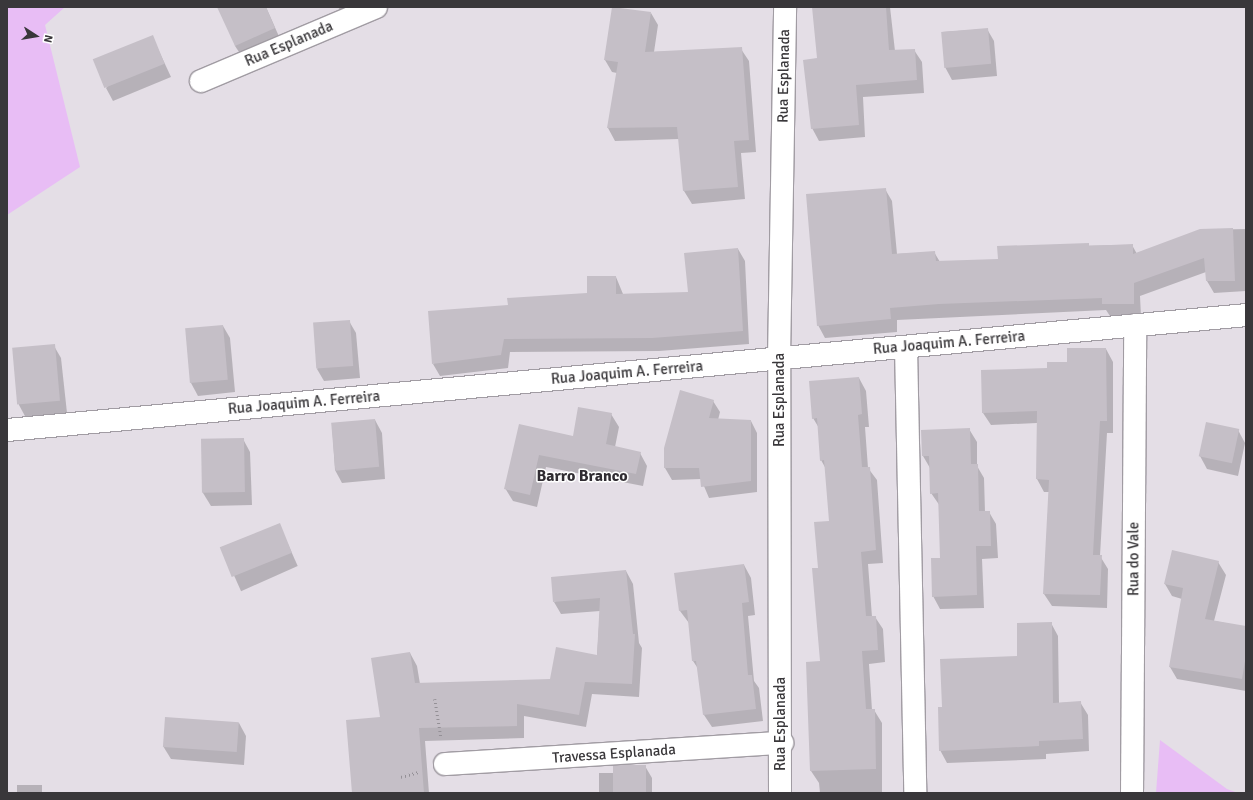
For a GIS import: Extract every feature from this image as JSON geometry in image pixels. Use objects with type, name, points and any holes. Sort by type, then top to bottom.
[{"type":"street","name":"Rua Esplanada","points":[[201,81],[376,7]]},
{"type":"street","name":"Rua Esplanada","points":[[780,793],[782,743],[779,358],[785,7]]},
{"type":"street","name":"Rua Joaquim A. Ferreira","points":[[7,430],[1246,315]]},
{"type":"street","name":"Rua do Vale","points":[[1132,793],[1135,325]]},
{"type":"street","points":[[906,346],[915,793]]},
{"type":"street","name":"Travessa Esplanada","points":[[445,764],[782,743]]},
{"type":"path","points":[[435,699],[445,764]]},
{"type":"shaded area","points":[[7,7],[65,7],[45,25],[80,167],[7,215]]},
{"type":"shaded area","points":[[1160,740],[1227,789],[1238,793],[1156,793]]},
{"type":"building","points":[[217,7],[266,7],[275,28],[235,46]]},
{"type":"building","points":[[612,7],[651,12],[645,52],[742,47],[749,140],[734,141],[738,187],[683,191],[677,127],[607,128],[618,62],[604,60]]},
{"type":"building","points":[[812,7],[886,7],[889,50],[915,49],[917,80],[856,85],[859,125],[811,129],[803,60],[817,58]]},
{"type":"building","points":[[988,28],[991,64],[944,68],[941,32]]},
{"type":"building","points":[[153,35],[165,64],[104,88],[93,59]]},
{"type":"building","points":[[886,188],[892,254],[935,251],[936,261],[998,259],[997,246],[1089,243],[1089,246],[1133,244],[1133,254],[1200,229],[1233,228],[1235,281],[1206,281],[1204,258],[1134,283],[1134,304],[1102,304],[1102,298],[939,304],[890,308],[891,319],[817,326],[806,194]]},
{"type":"building","points":[[738,248],[743,331],[652,338],[504,339],[501,355],[432,364],[428,311],[508,305],[507,298],[587,293],[587,276],[616,276],[616,294],[688,292],[684,253]]},
{"type":"building","points":[[350,320],[353,366],[316,368],[313,323]]},
{"type":"building","points":[[223,325],[228,380],[190,383],[185,328]]},
{"type":"building","points":[[55,344],[60,401],[17,405],[12,348]]},
{"type":"building","points":[[1067,348],[1106,348],[1107,421],[1100,421],[1093,555],[1102,555],[1100,595],[1043,594],[1049,480],[1036,479],[1037,411],[982,413],[981,370],[1047,368],[1047,362],[1067,362]]},
{"type":"building","points":[[859,377],[862,414],[858,415],[862,467],[870,467],[876,550],[861,552],[866,616],[876,616],[878,650],[862,651],[866,709],[875,709],[876,769],[810,771],[806,662],[820,661],[812,568],[818,568],[814,522],[829,521],[824,460],[820,461],[817,418],[812,419],[809,381]]},
{"type":"building","points":[[680,390],[714,400],[709,418],[751,420],[751,481],[701,487],[699,468],[664,468],[664,448]]},
{"type":"building","points":[[578,407],[612,413],[606,444],[641,452],[636,474],[539,455],[530,495],[504,489],[519,424],[573,436]]},
{"type":"building","points":[[375,419],[379,467],[335,471],[331,423]]},
{"type":"building","points":[[1206,422],[1239,429],[1232,463],[1199,456]]},
{"type":"building","points":[[970,428],[971,464],[978,464],[979,511],[990,511],[991,546],[976,546],[977,595],[932,597],[931,558],[940,558],[938,493],[930,494],[929,456],[922,456],[921,430]]},
{"type":"building","points":[[244,438],[245,492],[202,493],[201,439]]},
{"type":"building","points":[[280,523],[292,553],[232,577],[220,547]]},
{"type":"building","points":[[1172,550],[1219,561],[1205,619],[1246,626],[1246,655],[1242,679],[1169,667],[1183,588],[1164,584]]},
{"type":"building","points":[[744,564],[749,602],[742,603],[748,675],[752,675],[756,709],[703,715],[696,661],[692,661],[687,610],[679,611],[674,573]]},
{"type":"building","points":[[626,570],[633,634],[635,634],[632,684],[585,682],[579,715],[517,704],[517,726],[419,728],[424,793],[352,793],[346,720],[380,717],[371,658],[410,652],[415,683],[550,679],[556,647],[597,655],[600,598],[553,602],[551,577]]},
{"type":"building","points":[[1052,622],[1053,703],[1081,701],[1083,739],[1039,741],[1039,746],[939,751],[938,707],[942,707],[940,659],[1017,656],[1017,623]]},
{"type":"building","points":[[165,717],[239,722],[237,752],[163,747]]},
{"type":"building","points":[[613,765],[646,765],[646,793],[613,793]]},
{"type":"district","name":"Barro Branco","points":[[582,476]]}]
